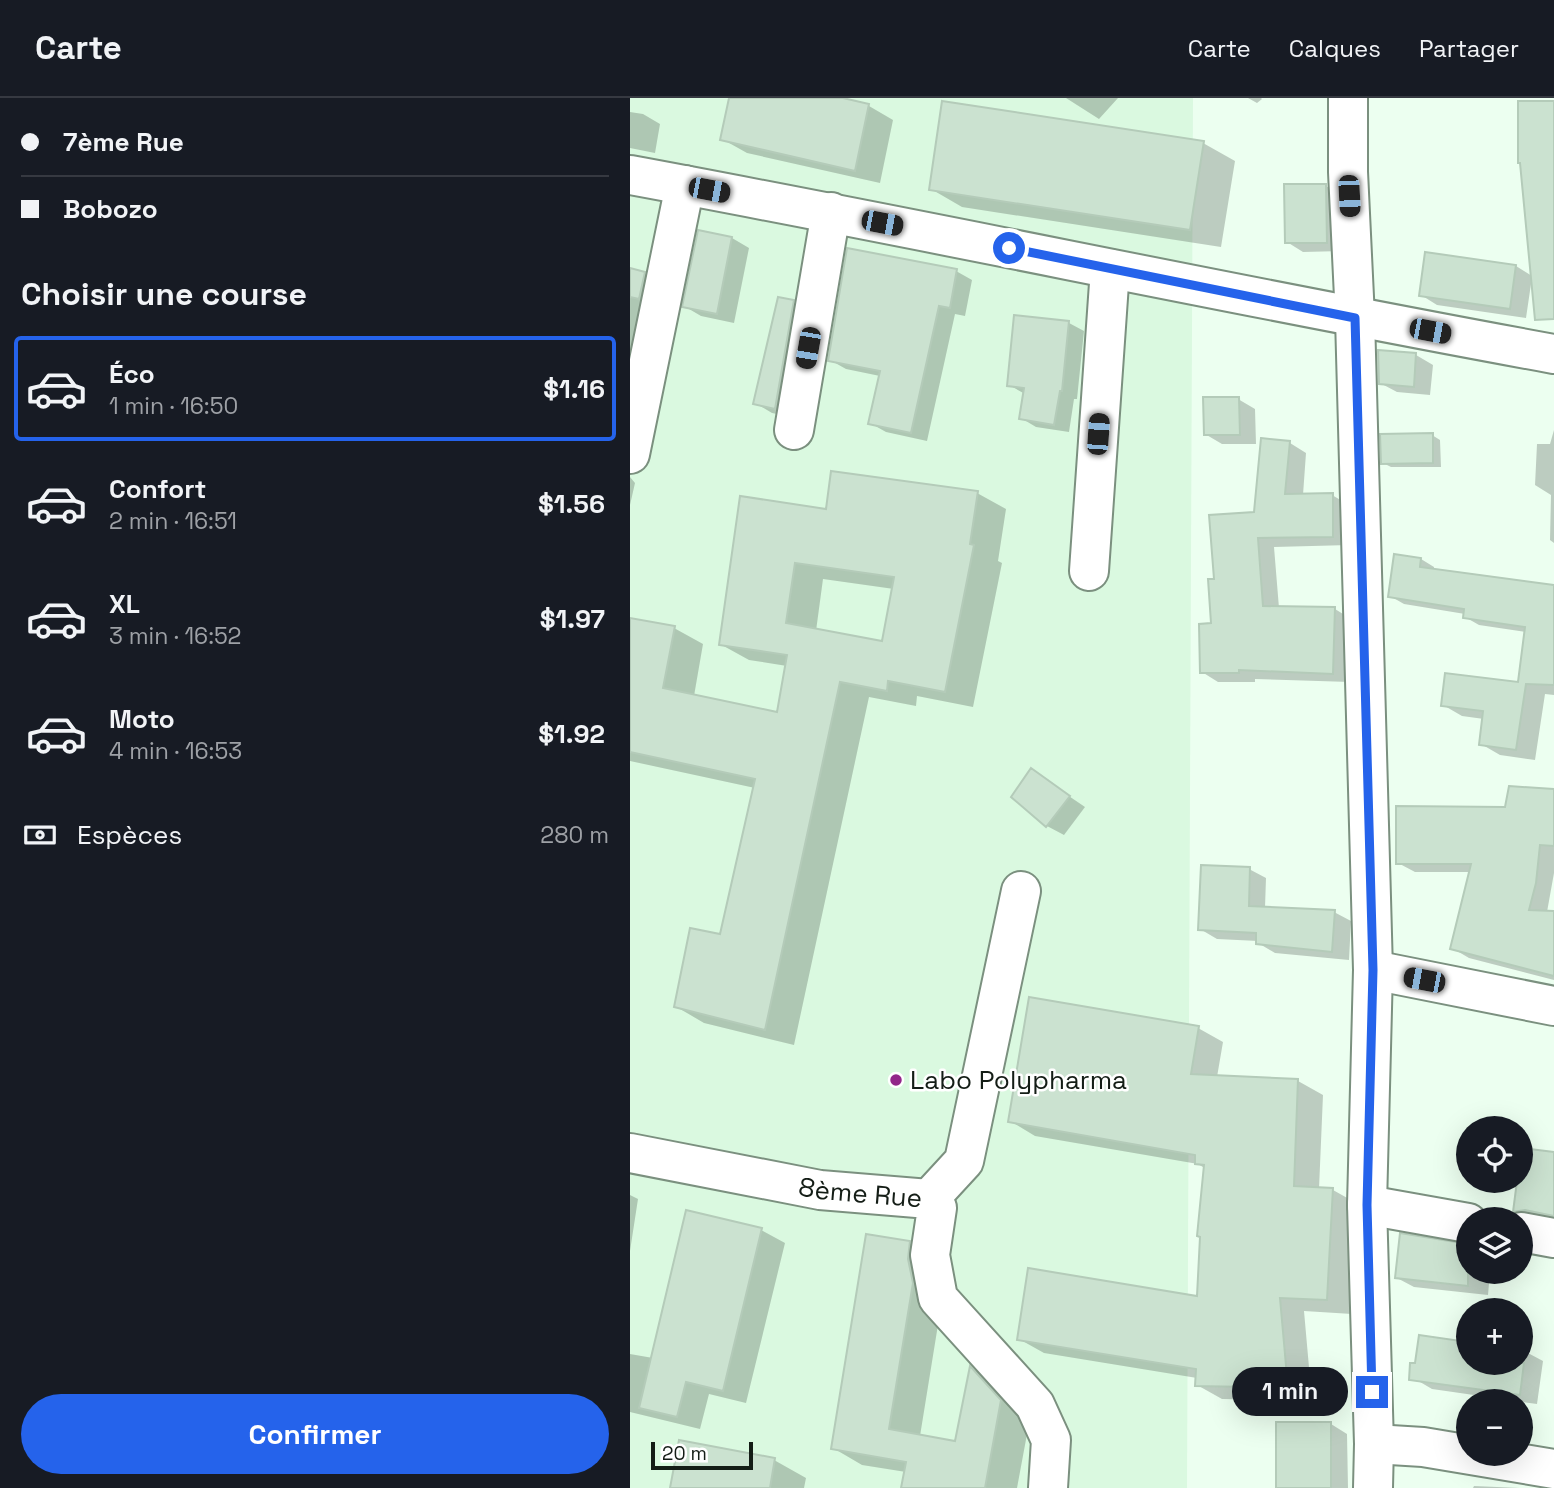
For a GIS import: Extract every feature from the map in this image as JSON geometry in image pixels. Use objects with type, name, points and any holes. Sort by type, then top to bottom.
[{"type":"street","points":[[1348,98],[1348,172],[1355,318],[1373,970],[1367,1205],[1373,1488]]},
{"type":"street","points":[[630,175],[831,212],[1355,318],[1554,354]]},
{"type":"street","points":[[630,454],[685,185]]},
{"type":"street","points":[[794,430],[831,212]]},
{"type":"street","points":[[1088,571],[1111,269]]},
{"type":"street","points":[[929,1199],[964,1161],[1021,891]]},
{"type":"street","points":[[1373,970],[1554,1006]]},
{"type":"street","name":"8ème Rue","points":[[630,1153],[820,1190],[929,1199],[937,1208],[930,1255],[938,1297],[1035,1405],[1051,1440],[1048,1488]]},
{"type":"street","points":[[1367,1205],[1456,1221]]},
{"type":"street","points":[[1533,1234],[1554,1238]]},
{"type":"street","points":[[1374,1444],[1423,1447],[1554,1469]]},
{"type":"shaded area","points":[[630,98],[1193,98],[1187,1488],[630,1488]]},
{"type":"building","points":[[729,98],[843,98],[869,104],[855,171],[720,140]]},
{"type":"building","points":[[942,101],[1204,141],[1190,230],[929,190]]},
{"type":"building","points":[[1518,101],[1554,101],[1554,319],[1535,320],[1518,163]]},
{"type":"building","points":[[1284,184],[1326,184],[1327,243],[1285,243]]},
{"type":"building","points":[[698,230],[732,237],[717,314],[682,307]]},
{"type":"building","points":[[847,248],[957,269],[950,308],[939,306],[911,433],[868,424],[880,371],[828,361]]},
{"type":"building","points":[[1425,252],[1516,265],[1510,309],[1419,296]]},
{"type":"building","points":[[630,268],[645,272],[639,299],[630,297]]},
{"type":"building","points":[[778,297],[794,300],[775,409],[753,404]]},
{"type":"building","points":[[1014,315],[1069,321],[1062,391],[1054,425],[1019,419],[1024,388],[1007,386]]},
{"type":"building","points":[[1378,350],[1416,353],[1414,387],[1379,384]]},
{"type":"building","points":[[1203,397],[1239,397],[1240,435],[1204,435]]},
{"type":"building","points":[[1433,433],[1433,463],[1381,464],[1380,434]]},
{"type":"building","points":[[1261,438],[1290,441],[1285,494],[1333,493],[1333,537],[1258,538],[1263,606],[1335,607],[1333,674],[1239,670],[1239,673],[1200,673],[1199,624],[1211,623],[1208,579],[1214,579],[1209,515],[1254,512]]},
{"type":"building","points":[[831,471],[978,491],[970,544],[974,545],[945,692],[888,681],[887,691],[840,682],[765,1030],[674,1007],[690,928],[720,934],[755,779],[630,752],[630,618],[675,626],[663,688],[777,712],[787,655],[719,645],[740,496],[826,509]],"holes":[[[795,563],[894,577],[882,641],[786,623]]]},
{"type":"building","points":[[1394,554],[1421,558],[1420,567],[1554,585],[1554,685],[1526,684],[1516,750],[1479,745],[1483,711],[1441,706],[1445,673],[1518,682],[1525,627],[1463,618],[1464,609],[1388,597]]},
{"type":"building","points":[[1031,768],[1070,796],[1046,827],[1011,797]]},
{"type":"building","points":[[1509,786],[1554,789],[1554,846],[1540,845],[1536,883],[1529,910],[1554,911],[1554,976],[1450,949],[1471,864],[1396,864],[1396,806],[1505,807]]},
{"type":"building","points":[[1201,865],[1250,867],[1249,906],[1335,910],[1332,952],[1256,944],[1256,933],[1198,930]]},
{"type":"building","points":[[1029,997],[1199,1026],[1191,1074],[1298,1079],[1294,1186],[1333,1188],[1327,1300],[1280,1298],[1288,1388],[1250,1390],[1249,1387],[1195,1386],[1196,1369],[1017,1340],[1028,1268],[1197,1296],[1200,1237],[1197,1236],[1204,1165],[1195,1164],[1195,1155],[1008,1122]]},
{"type":"building","points":[[1533,1149],[1554,1152],[1554,1216],[1533,1212],[1533,1207],[1514,1207],[1515,1193],[1533,1193]]},
{"type":"building","points":[[686,1210],[762,1228],[723,1391],[686,1382],[677,1417],[639,1408]]},
{"type":"building","points":[[1400,1233],[1456,1242],[1456,1284],[1468,1286],[1395,1278]]},
{"type":"building","points":[[866,1234],[910,1241],[908,1259],[913,1283],[889,1429],[955,1441],[970,1366],[1001,1400],[985,1488],[901,1488],[906,1462],[831,1449]]},
{"type":"building","points":[[1419,1335],[1456,1340],[1456,1375],[1522,1375],[1521,1389],[1476,1389],[1409,1380],[1410,1363],[1415,1363]]},
{"type":"building","points":[[1276,1422],[1331,1422],[1331,1488],[1276,1488]]},
{"type":"building","points":[[679,1440],[775,1458],[770,1488],[670,1488]]},
{"type":"place","name":"Labo Polypharma","points":[[896,1080]]},
{"type":"route","points":[[1009,248],[1355,318],[1373,970],[1367,1205],[1372,1392]]}]
